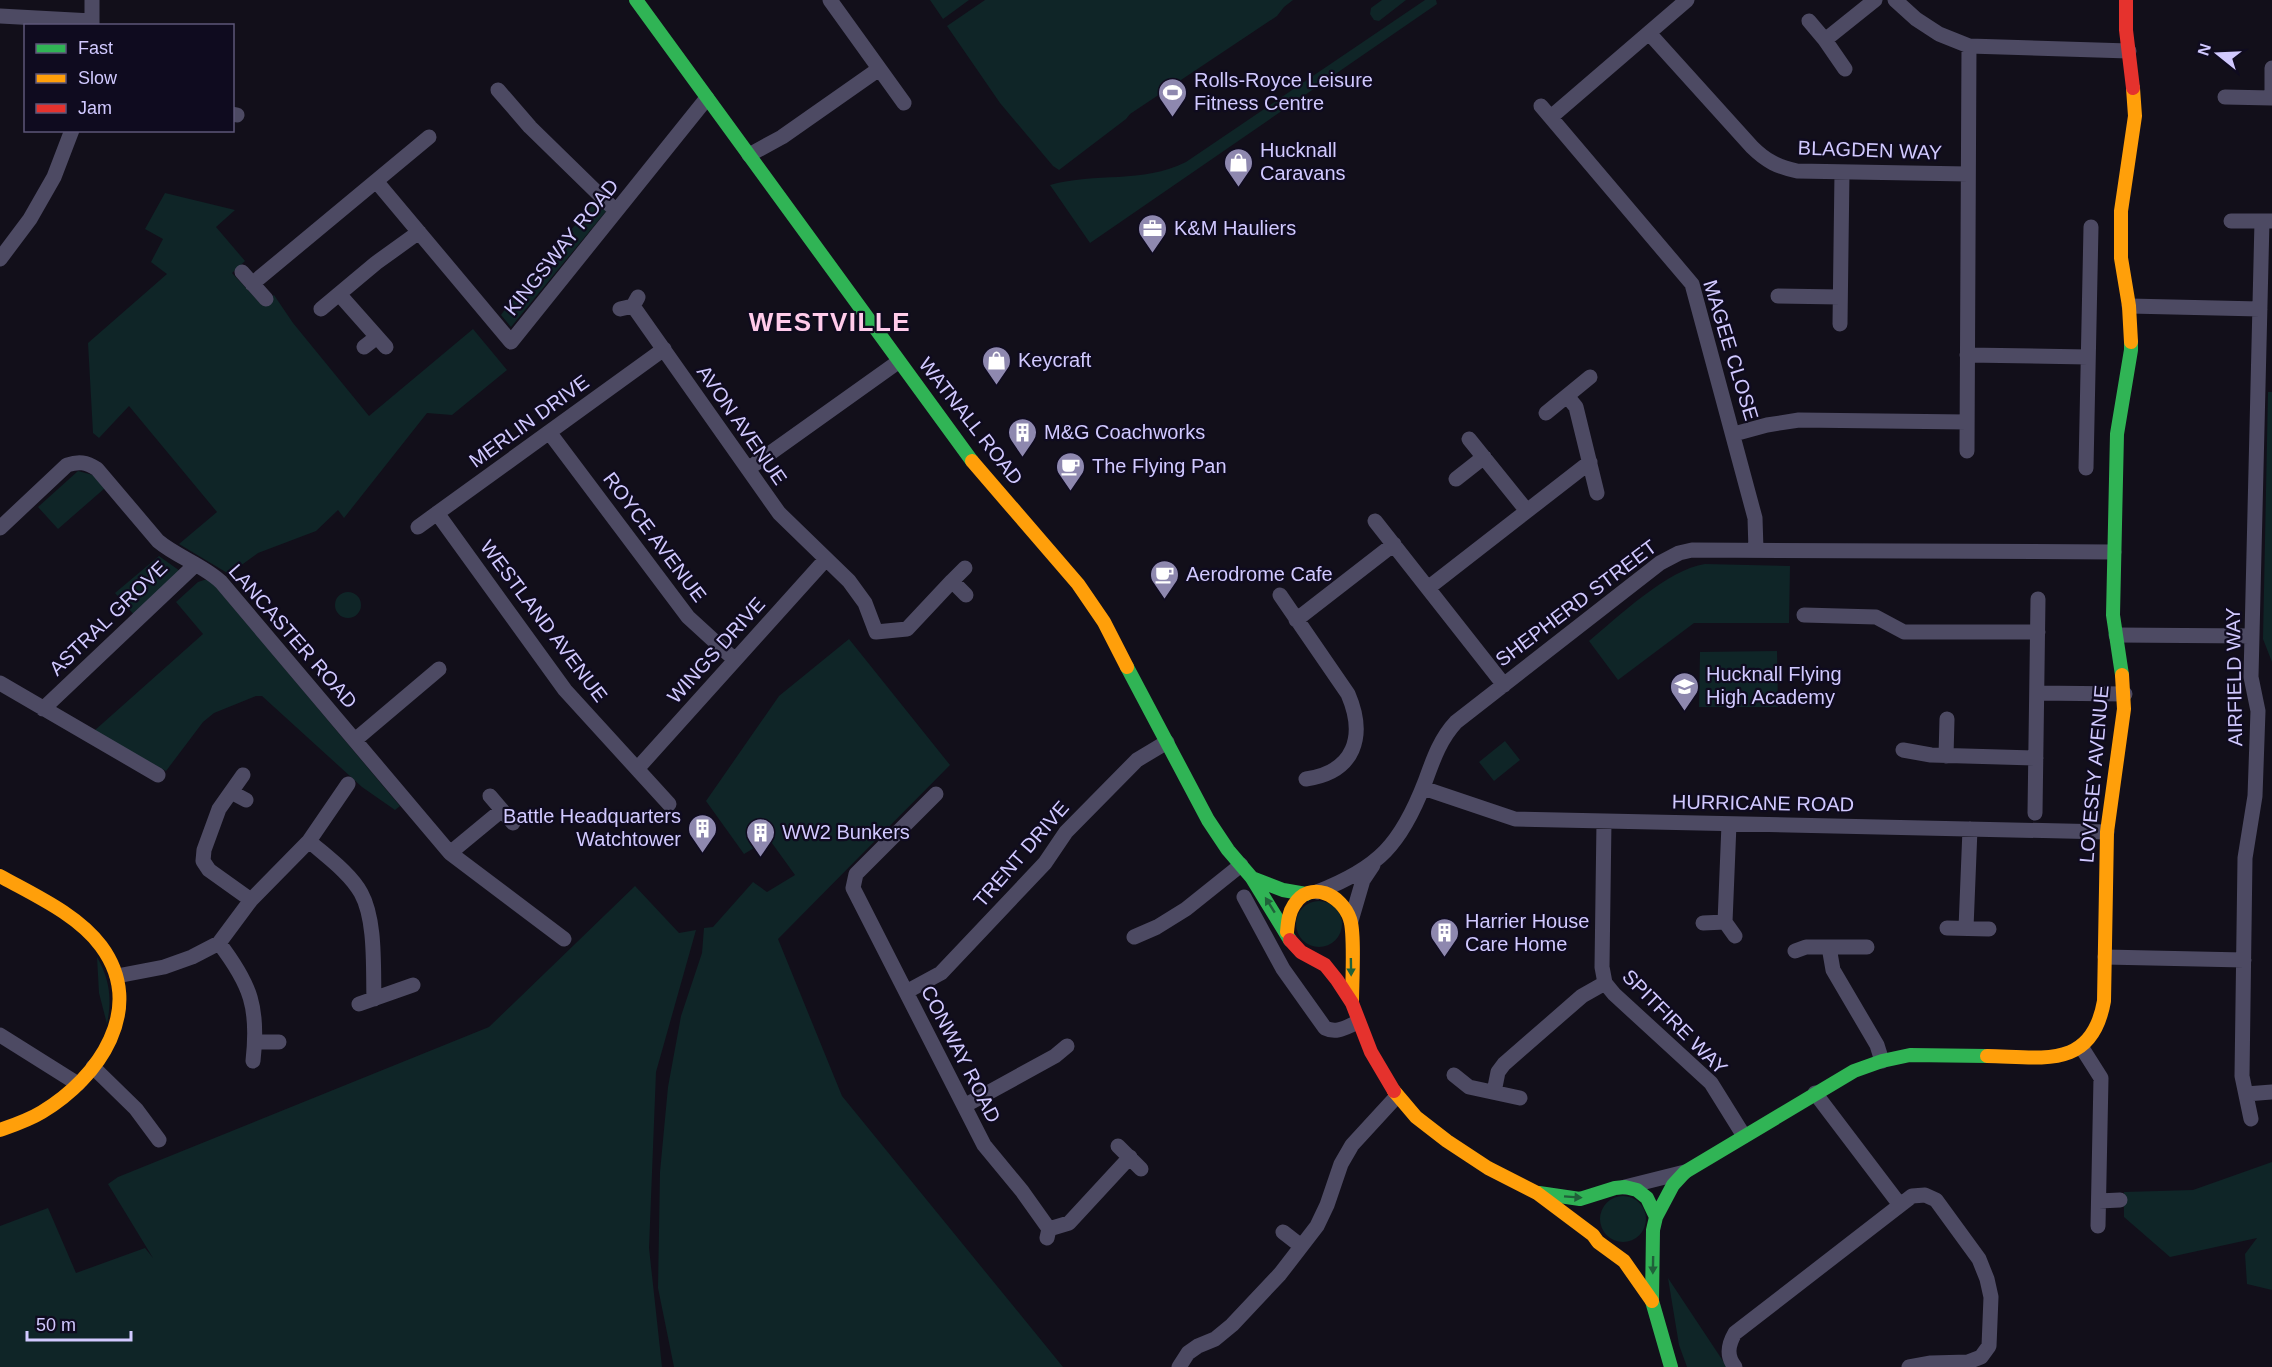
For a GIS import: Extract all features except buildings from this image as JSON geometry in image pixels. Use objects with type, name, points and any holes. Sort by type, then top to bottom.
[{"type":"main road","name":"WATNALL ROAD","points":[[636,0],[963,450],[1078,584],[1104,622],[1208,820],[1252,878],[1296,947],[1325,965],[1352,1003]]},
{"type":"main road","name":"LOVESEY AVENUE","points":[[2082,1047],[2094,1036],[2101,1020],[2104,1001],[2107,832],[2111,790],[2120,751],[2124,694],[2113,615],[2118,434],[2131,351],[2129,306],[2121,258],[2121,211],[2135,116],[2126,30],[2126,0]]},
{"type":"main road","points":[[0,876],[80,925],[101,946],[111,961],[120,990],[118,1022],[105,1052],[93,1067],[78,1084],[42,1112],[0,1130]]},
{"type":"main road","name":"WATNALL ROAD","points":[[1252,878],[1283,890],[1329,893],[1339,898],[1347,909],[1351,926],[1352,1003],[1371,1052],[1397,1096],[1416,1117],[1488,1168],[1592,1222],[1606,1248],[1629,1267],[1652,1301]]},
{"type":"main road","points":[[1287,932],[1286,919],[1289,909],[1295,901],[1311,893]]},
{"type":"main road","points":[[1311,956],[1325,956],[1336,951],[1344,944],[1351,926]]},
{"type":"main road","points":[[1606,1248],[1620,1252],[1635,1249],[1648,1240],[1673,1185],[1685,1172],[1854,1071],[1882,1060],[1921,1055],[2048,1057],[2066,1055],[2082,1047]]},
{"type":"main road","name":"WATNALL ROAD","points":[[1537,1192],[1580,1199],[1625,1187]]},
{"type":"main road","points":[[1625,1187],[1637,1190],[1647,1198],[1654,1223]]},
{"type":"main road","points":[[1592,1222],[1598,1198],[1608,1190]]},
{"type":"main road","name":"WATNALL ROAD","points":[[1654,1223],[1652,1301],[1671,1367]]},
{"type":"street","points":[[0,16],[92,23],[92,0]]},
{"type":"street","points":[[830,0],[904,103]]},
{"type":"street","points":[[1649,33],[1687,0]]},
{"type":"street","points":[[1825,40],[1875,0]]},
{"type":"street","points":[[1895,0],[1916,19],[1939,34],[1969,46],[2129,51]]},
{"type":"street","points":[[1809,21],[1845,69]]},
{"type":"street","name":"MAGEE CLOSE","points":[[1649,33],[1546,111],[1692,284],[1755,518],[1756,550]]},
{"type":"street","name":"BLAGDEN WAY","points":[[1649,33],[1764,159],[1779,168],[1797,171],[1968,174]]},
{"type":"street","points":[[1966,452],[1969,46]]},
{"type":"street","points":[[2226,97],[2272,98],[2272,68]]},
{"type":"street","points":[[749,156],[782,137],[879,69]]},
{"type":"street","points":[[498,90],[530,127],[616,211]]},
{"type":"street","name":"KINGSWAY ROAD","points":[[376,181],[511,342],[707,98]]},
{"type":"street","points":[[0,259],[30,219],[54,177],[71,132]]},
{"type":"street","points":[[252,284],[429,137]]},
{"type":"street","points":[[1840,324],[1842,172]]},
{"type":"street","points":[[2231,221],[2267,221]]},
{"type":"street","name":"AIRFIELD WAY","points":[[2251,1119],[2242,1076],[2245,858],[2255,796],[2258,711],[2251,676],[2260,309],[2267,221]]},
{"type":"street","points":[[2085,468],[2091,227]]},
{"type":"street","points":[[321,309],[376,263],[419,232]]},
{"type":"street","points":[[242,272],[266,299]]},
{"type":"street","points":[[339,294],[381,342],[364,347]]},
{"type":"street","points":[[1778,296],[1840,297]]},
{"type":"street","name":"AVON AVENUE","points":[[630,304],[779,513],[849,581],[865,603],[876,632],[907,629],[952,581]]},
{"type":"street","points":[[2129,306],[2260,309]]},
{"type":"street","name":"MERLIN DRIVE","points":[[418,526],[664,350]]},
{"type":"street","points":[[1967,356],[2088,357]]},
{"type":"street","points":[[748,469],[898,362]]},
{"type":"street","points":[[1546,413],[1590,377]]},
{"type":"street","points":[[1567,396],[1576,407],[1597,493]]},
{"type":"street","points":[[1734,434],[1767,425],[1799,420],[1967,422]]},
{"type":"street","name":"ROYCE AVENUE","points":[[549,432],[688,617],[735,660]]},
{"type":"street","points":[[1469,439],[1527,511]]},
{"type":"street","points":[[1456,479],[1484,457]]},
{"type":"street","name":"ASTRAL GROVE","points":[[0,528],[67,465],[86,462],[97,469],[158,541],[195,565],[44,709]]},
{"type":"street","points":[[1428,588],[1590,462]]},
{"type":"street","name":"WESTLAND AVENUE","points":[[437,513],[565,690],[669,804]]},
{"type":"street","points":[[1376,521],[1504,685]]},
{"type":"street","points":[[1296,620],[1394,544]]},
{"type":"street","name":"SHEPHERD STREET","points":[[1351,926],[1363,880],[1375,862],[1394,843],[1408,822],[1446,732],[1660,562],[1692,549],[2114,552]]},
{"type":"street","name":"WINGS DRIVE","points":[[637,769],[826,559]]},
{"type":"street","name":"LANCASTER ROAD","points":[[195,565],[221,582],[450,853],[564,939]]},
{"type":"street","points":[[964,568],[952,581],[966,595]]},
{"type":"street","points":[[1280,595],[1348,694],[1355,711],[1357,729],[1353,750],[1340,767],[1324,777],[1306,779]]},
{"type":"street","points":[[2035,813],[2038,599]]},
{"type":"street","points":[[1804,615],[1876,617],[1904,632],[2038,632]]},
{"type":"street","points":[[2116,635],[2252,636]]},
{"type":"street","name":"LANCASTER ROAD","points":[[355,740],[439,669]]},
{"type":"street","points":[[0,683],[158,775]]},
{"type":"street","points":[[2037,693],[2124,694]]},
{"type":"street","points":[[1946,756],[1947,719]]},
{"type":"street","name":"TRENT DRIVE","points":[[906,992],[941,973],[1045,863],[1066,832],[1137,760],[1167,742]]},
{"type":"street","points":[[1903,750],[1946,756],[2036,758]]},
{"type":"street","points":[[243,776],[219,809],[204,850],[203,861],[209,870],[251,900]]},
{"type":"street","points":[[117,976],[164,967],[192,957],[219,943],[251,900],[309,841],[348,784]]},
{"type":"street","name":"HURRICANE ROAD","points":[[1423,788],[1515,819],[2107,832]]},
{"type":"street","points":[[231,792],[246,800]]},
{"type":"street","name":"CONWAY ROAD","points":[[936,794],[856,874],[853,888],[984,1145],[1022,1191],[1048,1234],[1069,1223],[1130,1157]]},
{"type":"street","points":[[490,796],[513,824]]},
{"type":"street","points":[[450,853],[502,810]]},
{"type":"street","name":"SPITFIRE WAY","points":[[1604,821],[1602,967],[1605,983],[1614,994],[1711,1083],[1744,1136]]},
{"type":"street","points":[[1730,824],[1725,922],[1735,936]]},
{"type":"street","points":[[1966,928],[1970,829]]},
{"type":"street","points":[[309,841],[354,883],[362,894],[370,922],[374,999]]},
{"type":"street","name":"SHEPHERD STREET","points":[[1311,893],[1345,881],[1375,862]]},
{"type":"street","points":[[1134,936],[1157,927],[1186,909],[1240,865]]},
{"type":"street","points":[[1244,897],[1283,969],[1325,1028],[1332,1031],[1340,1030],[1358,1022]]},
{"type":"street","points":[[1703,922],[1725,922]]},
{"type":"street","points":[[1947,928],[1989,929]]},
{"type":"street","points":[[219,943],[239,970],[252,1003],[256,1042],[253,1061]]},
{"type":"street","points":[[1795,951],[1806,947],[1867,947]]},
{"type":"street","points":[[1829,947],[1833,970],[1876,1045],[1882,1060]]},
{"type":"street","points":[[2104,957],[2244,960]]},
{"type":"street","points":[[1494,1092],[1498,1072],[1504,1064],[1582,996],[1605,983]]},
{"type":"street","points":[[359,1004],[413,985]]},
{"type":"street","points":[[0,1035],[78,1084]]},
{"type":"street","points":[[256,1042],[279,1042]]},
{"type":"street","points":[[964,1106],[1056,1056],[1067,1046]]},
{"type":"street","points":[[2082,1047],[2101,1078],[2098,1226]]},
{"type":"street","points":[[93,1067],[136,1110],[159,1140]]},
{"type":"street","points":[[1454,1075],[1469,1087],[1520,1098]]},
{"type":"street","points":[[2246,1094],[2272,1092]]},
{"type":"street","points":[[1815,1093],[1900,1205]]},
{"type":"street","points":[[1179,1367],[1188,1353],[1215,1339],[1232,1325],[1280,1274],[1317,1226],[1341,1164],[1352,1145],[1397,1096]]},
{"type":"street","points":[[1118,1146],[1141,1168]]},
{"type":"street","points":[[1625,1187],[1685,1172]]},
{"type":"street","points":[[1735,1367],[1728,1353],[1730,1341],[1735,1333],[1912,1196],[1925,1194],[1936,1200],[1979,1259],[1988,1280],[1991,1297],[1989,1346],[1981,1357],[1968,1362],[1931,1363],[1909,1367]]},
{"type":"street","points":[[2099,1201],[2120,1200]]},
{"type":"street","points":[[1283,1232],[1301,1246]]},
{"type":"green space","points":[[930,0],[969,0],[943,19]]},
{"type":"green space","points":[[985,0],[1293,0],[1277,16],[1130,114],[1059,170],[1053,166],[1000,103],[947,26]]},
{"type":"green space","points":[[1382,0],[1406,0],[1379,21],[1374,20],[1370,14],[1371,8]]},
{"type":"green space","points":[[1425,0],[1436,0],[1437,4],[1090,243],[1050,185],[1084,179],[1136,176],[1169,169],[1186,162]]},
{"type":"green space","points":[[165,193],[235,210],[216,227],[245,261],[232,273],[263,306],[274,295],[293,323],[369,416],[473,329],[507,370],[452,415],[427,413],[344,518],[338,510],[316,531],[258,553],[229,574],[179,544],[217,512],[129,406],[99,438],[93,433],[88,343],[167,274],[151,262],[163,239],[145,229]]},
{"type":"green space","points":[[597,200],[607,210],[511,327],[501,315],[518,291]]},
{"type":"green space","points":[[2268,392],[2272,392],[2272,662],[2263,639]]},
{"type":"green space","points":[[78,471],[93,475],[105,488],[58,529],[38,507]]},
{"type":"green space","points":[[159,556],[180,571],[136,617],[115,593]]},
{"type":"green space","points":[[1705,564],[1790,566],[1789,623],[1694,623],[1618,680],[1589,641],[1660,584],[1675,575]]},
{"type":"green space","points":[[210,580],[400,806],[395,810],[362,787],[262,696],[256,696],[214,713],[203,722],[166,771],[94,731],[203,634],[176,602],[198,582]]},
{"type":"green space","points":[[348,592],[357,596],[361,605],[357,614],[348,618],[339,614],[335,605],[339,596]]},
{"type":"green space","points":[[849,639],[950,765],[778,939],[842,1096],[1063,1367],[674,1367],[658,1288],[660,1172],[668,1087],[681,1016],[702,953],[704,928],[713,927],[753,882],[767,892],[795,875],[769,839],[744,854],[706,801],[779,696]]},
{"type":"green space","points":[[1777,651],[1778,707],[1699,707],[1700,652]]},
{"type":"green space","points":[[1505,741],[1520,760],[1494,781],[1479,762]]},
{"type":"green space","points":[[635,886],[679,933],[696,930],[656,1072],[649,1248],[662,1367],[0,1367],[0,1226],[48,1208],[76,1273],[145,1248],[153,1258],[108,1184],[118,1177],[489,1027]]},
{"type":"green space","points":[[1319,901],[1335,908],[1342,924],[1335,940],[1319,947],[1303,940],[1296,924],[1303,908]]},
{"type":"green space","points":[[97,957],[109,990],[107,1024],[99,993]]},
{"type":"green space","points":[[2272,1162],[2272,1290],[2247,1284],[2245,1254],[2257,1238],[2170,1257],[2124,1217],[2124,1192],[2193,1190]]},
{"type":"green space","points":[[1623,1196],[1639,1203],[1646,1219],[1639,1235],[1623,1242],[1607,1235],[1600,1219],[1607,1203]]},
{"type":"green space","points":[[1668,1278],[1727,1367],[1687,1367],[1679,1345]]},
{"type":"traffic: fast","points":[[636,0],[972,461]]},
{"type":"traffic: fast","points":[[2122,675],[2113,615],[2117,434],[2131,342]]},
{"type":"traffic: fast","points":[[1127,667],[1208,820],[1228,850],[1252,878],[1290,940]]},
{"type":"traffic: fast","points":[[1252,878],[1283,890],[1306,894]]},
{"type":"traffic: fast","points":[[1656,1217],[1673,1185],[1685,1172],[1854,1071],[1882,1061],[1910,1055],[1987,1056]]},
{"type":"traffic: fast","points":[[1539,1193],[1580,1199],[1625,1187],[1637,1190],[1647,1198],[1656,1217],[1653,1230],[1652,1301],[1671,1367]]},
{"type":"traffic: slow","points":[[2131,342],[2129,306],[2121,258],[2121,211],[2135,116],[2133,88]]},
{"type":"traffic: slow","points":[[972,461],[1078,584],[1104,622],[1127,667]]},
{"type":"traffic: slow","points":[[1987,1056],[2027,1058],[2062,1055],[2076,1049],[2088,1039],[2098,1023],[2104,1001],[2107,832],[2124,709],[2122,675]]},
{"type":"traffic: slow","points":[[0,876],[54,906],[80,924],[101,946],[114,970],[119,993],[118,1017],[110,1039],[98,1061],[82,1080],[63,1098],[42,1112],[0,1130]]},
{"type":"traffic: slow","points":[[1287,932],[1292,908],[1301,897],[1308,893],[1325,893],[1340,903],[1346,910],[1352,926],[1352,1002]]},
{"type":"traffic: slow","points":[[1394,1091],[1416,1117],[1447,1141],[1488,1168],[1537,1193],[1593,1235],[1598,1242],[1624,1261],[1652,1301]]},
{"type":"traffic: jam","points":[[2126,0],[2126,30],[2133,88]]},
{"type":"traffic: jam","points":[[1290,940],[1301,952],[1325,965],[1337,980],[1352,1003],[1371,1052],[1394,1091]]},
{"type":"place","name":"Rolls-Royce Leisure Fitness Centre","points":[[1173,118]]},
{"type":"place","name":"Hucknall Caravans","points":[[1239,188]]},
{"type":"place","name":"K&M Hauliers","points":[[1153,254]]},
{"type":"place","name":"Keycraft","points":[[997,386]]},
{"type":"place","name":"M&G Coachworks","points":[[1023,458]]},
{"type":"place","name":"The Flying Pan","points":[[1071,492]]},
{"type":"place","name":"Aerodrome Cafe","points":[[1165,600]]},
{"type":"place","name":"Hucknall Flying High Academy","points":[[1685,712]]},
{"type":"place","name":"Battle Headquarters Watchtower","points":[[702,854]]},
{"type":"place","name":"WW2 Bunkers","points":[[761,858]]},
{"type":"place","name":"Harrier House Care Home","points":[[1444,958]]},
{"type":"district","name":"WESTVILLE","points":[[830,322]]}]
